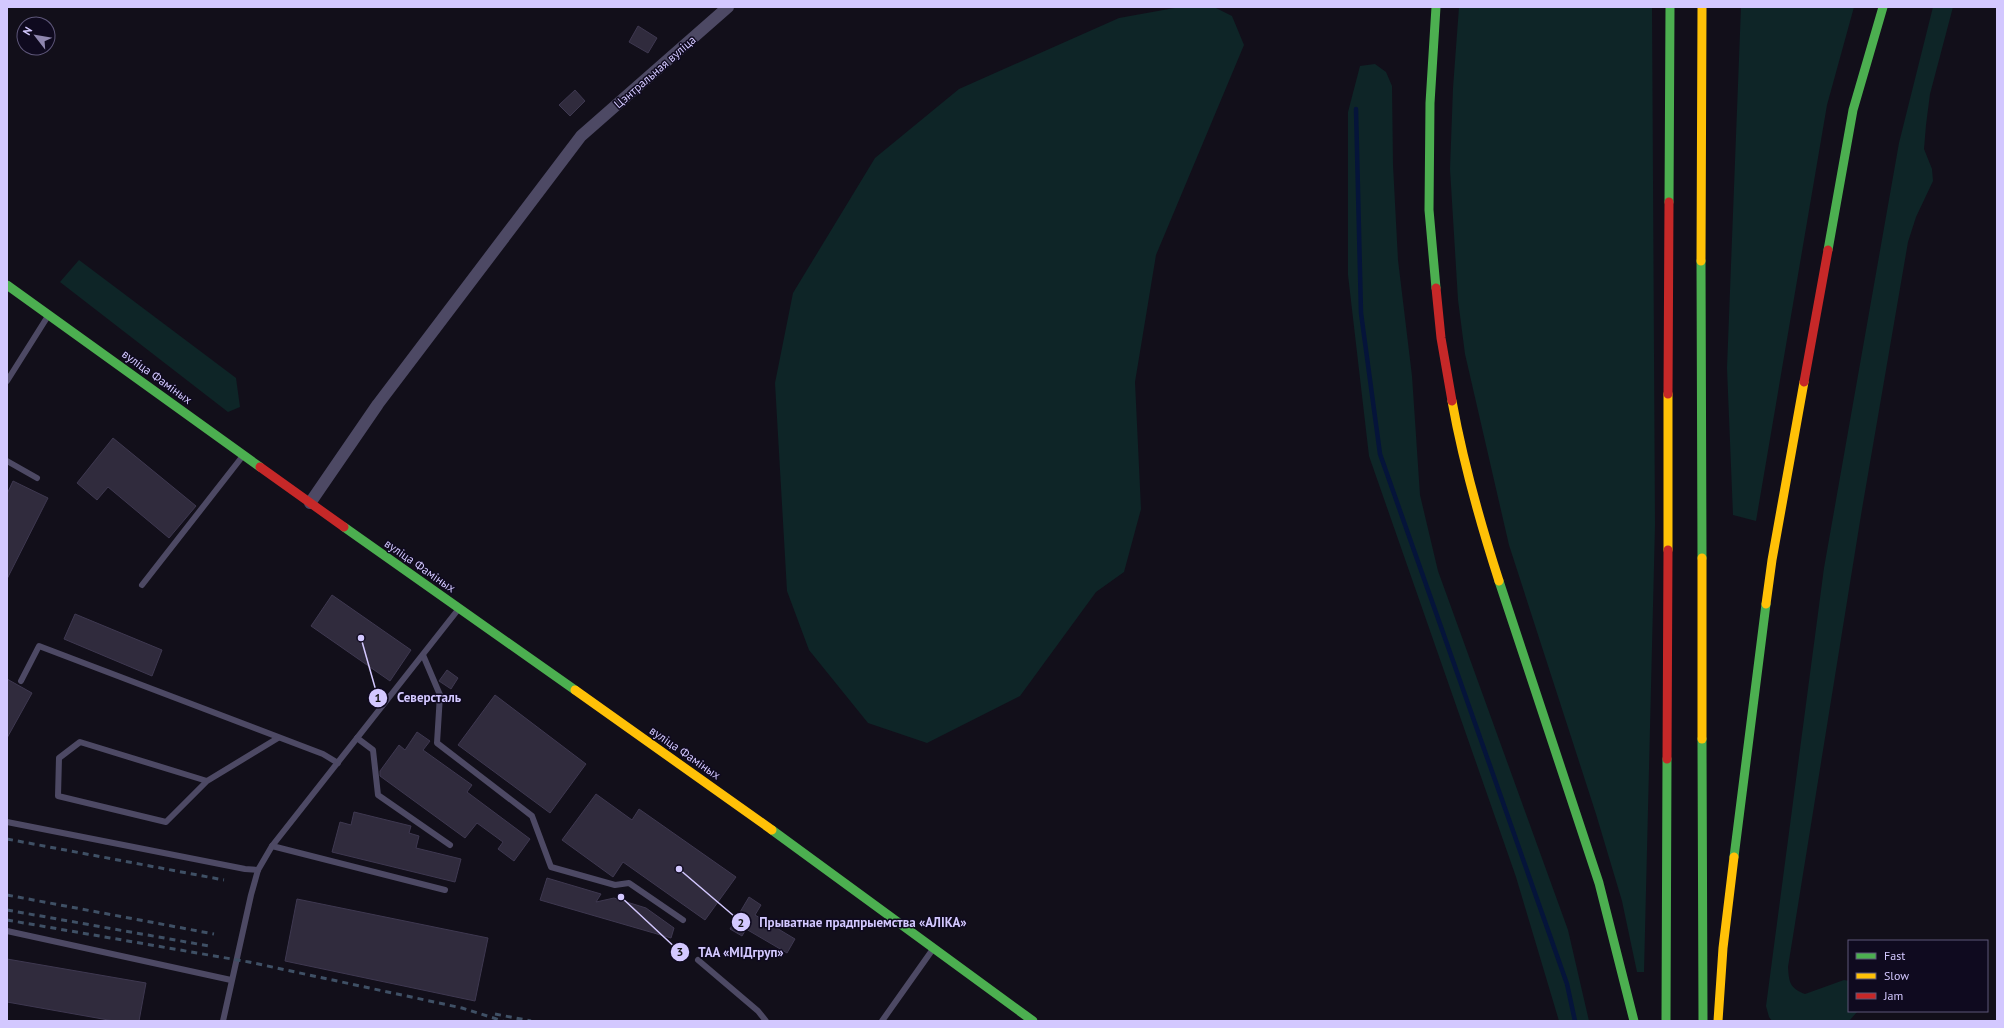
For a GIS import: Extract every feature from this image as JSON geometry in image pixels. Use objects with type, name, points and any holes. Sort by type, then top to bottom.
[{"type":"main road","points":[[1436,7],[1430,103],[1429,210],[1441,338],[1460,444],[1488,547],[1599,883],[1634,1021]]},
{"type":"main road","points":[[1666,1021],[1670,7]]},
{"type":"main road","points":[[1702,7],[1700,366],[1703,1021]]},
{"type":"main road","points":[[1718,1021],[1724,948],[1745,759],[1772,560],[1853,110],[1883,7]]},
{"type":"main road","name":"вуліца Фаміных","points":[[7,285],[459,608],[822,864],[935,946],[1033,1021]]},
{"type":"street","name":"Цэнтральная вуліца","points":[[310,502],[378,404],[581,136],[728,7]]},
{"type":"lane","points":[[7,381],[49,314]]},
{"type":"lane","points":[[142,585],[244,454]]},
{"type":"lane","points":[[7,461],[37,478]]},
{"type":"lane","points":[[222,1021],[258,870],[272,846],[424,655],[459,608]]},
{"type":"lane","points":[[21,681],[39,646],[323,754],[338,763]]},
{"type":"lane","points":[[424,655],[440,695],[438,743],[532,816],[551,867],[615,885],[629,883],[683,920]]},
{"type":"lane","points":[[207,781],[80,742],[59,758],[58,796],[166,822],[207,781],[278,738]]},
{"type":"lane","points":[[357,738],[373,750],[378,795],[450,845]]},
{"type":"lane","points":[[7,822],[245,869],[258,870]]},
{"type":"lane","points":[[272,846],[445,890]]},
{"type":"lane","points":[[7,930],[231,980]]},
{"type":"lane","points":[[882,1021],[935,946]]},
{"type":"lane","points":[[698,960],[758,1011],[766,1021]]},
{"type":"green space","points":[[1180,7],[1214,7],[1232,16],[1244,45],[1156,255],[1135,382],[1141,509],[1124,572],[1096,592],[1020,696],[927,743],[868,723],[809,650],[787,591],[775,383],[793,293],[875,158],[959,89],[1119,18]]},
{"type":"green space","points":[[1459,7],[1652,7],[1655,525],[1644,972],[1637,972],[1622,901],[1596,814],[1509,545],[1465,354],[1458,300],[1450,169],[1453,88]]},
{"type":"green space","points":[[1741,7],[1854,7],[1827,105],[1756,521],[1733,515],[1727,368]]},
{"type":"green space","points":[[1933,7],[1953,7],[1930,94],[1926,125],[1924,149],[1932,169],[1933,181],[1916,217],[1908,242],[1861,515],[1788,967],[1791,984],[1796,990],[1805,994],[1844,980],[1848,981],[1848,1012],[1857,1012],[1849,1021],[1772,1021],[1769,1017],[1766,1006],[1824,568],[1899,143]]},
{"type":"green space","points":[[1375,64],[1386,72],[1392,86],[1393,165],[1398,260],[1412,376],[1420,495],[1438,571],[1568,930],[1589,1021],[1559,1021],[1516,877],[1369,456],[1348,275],[1348,112],[1360,66]]},
{"type":"green space","points":[[79,260],[236,378],[240,407],[228,412],[60,282]]},
{"type":"building","points":[[638,26],[657,38],[648,53],[629,42]]},
{"type":"building","points":[[575,90],[585,101],[570,116],[559,105]]},
{"type":"building","points":[[113,438],[196,506],[169,538],[108,487],[97,500],[77,483]]},
{"type":"building","points":[[13,481],[48,498],[7,579],[7,494]]},
{"type":"building","points":[[332,595],[411,650],[390,681],[311,626]]},
{"type":"building","points":[[75,614],[162,650],[152,676],[64,639]]},
{"type":"building","points":[[447,670],[458,678],[451,689],[439,681]]},
{"type":"building","points":[[7,679],[32,693],[7,738]]},
{"type":"building","points":[[495,695],[586,764],[550,813],[458,745]]},
{"type":"building","points":[[417,732],[430,741],[423,750],[472,785],[467,792],[530,839],[514,861],[498,849],[503,842],[477,823],[465,838],[380,776],[380,771],[399,745],[405,750]]},
{"type":"building","points":[[596,794],[632,820],[639,809],[736,877],[705,920],[623,862],[613,877],[562,840]]},
{"type":"building","points":[[354,812],[411,826],[409,833],[419,836],[416,848],[461,859],[455,882],[332,852],[340,822],[351,825]]},
{"type":"building","points":[[547,878],[601,894],[596,902],[614,898],[646,908],[674,928],[671,938],[540,900]]},
{"type":"building","points":[[749,897],[761,905],[755,915],[795,939],[787,953],[746,929],[742,936],[730,929]]},
{"type":"building","points":[[297,899],[488,938],[475,1001],[285,961]]},
{"type":"building","points":[[7,959],[146,983],[139,1021],[114,1021],[7,1002]]},
{"type":"waterway","points":[[1356,109],[1361,313],[1380,454],[1567,984],[1575,1021]]},
{"type":"railway","points":[[7,839],[224,880]]},
{"type":"railway","points":[[7,895],[214,934]]},
{"type":"railway","points":[[7,910],[209,946]]},
{"type":"railway","points":[[7,920],[249,962],[462,1008],[503,1021]]},
{"type":"railway","points":[[495,1014],[531,1021]]},
{"type":"traffic: fast","points":[[1436,7],[1430,103],[1429,210],[1436,288]]},
{"type":"traffic: fast","points":[[1669,202],[1670,7]]},
{"type":"traffic: fast","points":[[1828,250],[1853,110],[1883,7]]},
{"type":"traffic: fast","points":[[1701,261],[1702,558]]},
{"type":"traffic: fast","points":[[7,285],[260,467]]},
{"type":"traffic: fast","points":[[344,527],[575,690]]},
{"type":"traffic: fast","points":[[1499,581],[1599,883],[1634,1021]]},
{"type":"traffic: fast","points":[[1734,857],[1766,604]]},
{"type":"traffic: fast","points":[[1702,739],[1703,1021]]},
{"type":"traffic: fast","points":[[1666,1021],[1667,759]]},
{"type":"traffic: fast","points":[[772,830],[1033,1021]]},
{"type":"traffic: slow","points":[[1701,261],[1702,7]]},
{"type":"traffic: slow","points":[[1766,604],[1772,560],[1804,382]]},
{"type":"traffic: slow","points":[[1668,394],[1668,550]]},
{"type":"traffic: slow","points":[[1452,401],[1472,492],[1499,581]]},
{"type":"traffic: slow","points":[[1702,558],[1702,739]]},
{"type":"traffic: slow","points":[[575,690],[772,830]]},
{"type":"traffic: slow","points":[[1718,1021],[1723,948],[1734,857]]},
{"type":"traffic: jam","points":[[1668,394],[1669,202]]},
{"type":"traffic: jam","points":[[1804,382],[1828,250]]},
{"type":"traffic: jam","points":[[1436,288],[1441,338],[1452,401]]},
{"type":"traffic: jam","points":[[260,467],[344,527]]},
{"type":"traffic: jam","points":[[1667,759],[1668,550]]},
{"type":"place","name":"Северсталь","points":[[361,638]]},
{"type":"place","name":"Прыватнае прадпрыемства «АЛІКА»","points":[[679,869]]},
{"type":"place","name":"ТАА «МІДгруп»","points":[[621,897]]}]
